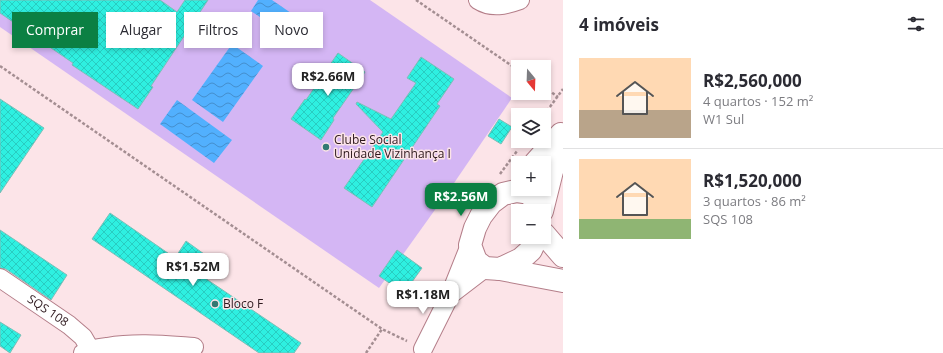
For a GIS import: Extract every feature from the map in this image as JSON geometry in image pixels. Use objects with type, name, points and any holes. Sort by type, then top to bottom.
[{"type":"street","points":[[478,0],[484,4],[501,6],[520,0]]},
{"type":"street","points":[[541,156],[563,132]]},
{"type":"street","points":[[542,204],[563,142]]},
{"type":"street","points":[[423,349],[450,295],[470,245],[475,228],[481,216],[491,203],[511,189]]},
{"type":"street","points":[[531,196],[537,204]]},
{"type":"street","points":[[551,242],[563,256]]},
{"type":"street","points":[[450,295],[492,269],[521,260],[533,244]]},
{"type":"street","points":[[470,245],[476,261],[492,269],[563,281]]},
{"type":"street","name":"SQS 108","points":[[0,278],[69,325],[83,337],[86,351],[122,345],[155,344],[194,347]]},
{"type":"path","points":[[416,0],[511,65]]},
{"type":"path","points":[[0,66],[382,329],[423,349]]},
{"type":"path","points":[[549,108],[563,89]]},
{"type":"path","points":[[551,92],[558,97]]},
{"type":"path","points":[[366,353],[382,329]]},
{"type":"shaded area","name":"Clube Social Unidade Vizinhança I","points":[[0,0],[370,0],[511,97],[511,99],[452,186],[379,288],[30,48],[98,48],[98,12],[12,12],[12,35],[0,27]]},
{"type":"water","points":[[258,0],[272,0],[290,12],[260,12],[260,17],[251,11]]},
{"type":"water","points":[[229,48],[238,48],[263,66],[223,122],[192,100]]},
{"type":"water","points":[[177,100],[232,140],[214,163],[160,124]]},
{"type":"building","points":[[0,0],[160,0],[177,12],[185,0],[208,0],[200,12],[184,12],[184,36],[151,86],[153,87],[138,109],[72,65],[73,63],[51,48],[98,48],[98,12],[12,12],[12,21],[0,13]]},
{"type":"building","points":[[338,53],[365,72],[333,118],[334,120],[321,140],[291,119]]},
{"type":"building","points":[[421,57],[454,79],[437,104],[440,106],[372,207],[344,188],[383,132],[356,104],[357,102],[391,119],[416,83],[407,78]]},
{"type":"building","points":[[0,99],[44,128],[0,193]]},
{"type":"building","points":[[499,119],[511,126],[501,144],[488,136]]},
{"type":"building","name":"Bloco F","points":[[110,213],[175,258],[186,241],[204,254],[193,270],[301,343],[294,353],[259,353],[92,239]]},
{"type":"building","points":[[0,230],[67,275],[51,300],[6,269],[0,268]]},
{"type":"building","points":[[397,250],[422,268],[404,293],[379,276]]},
{"type":"building","points":[[0,322],[21,335],[10,353],[0,346]]},
{"type":"place","name":"Clube Social Unidade Vizinhança I","points":[[326,147]]},
{"type":"place","name":"Bloco F","points":[[215,304]]}]
